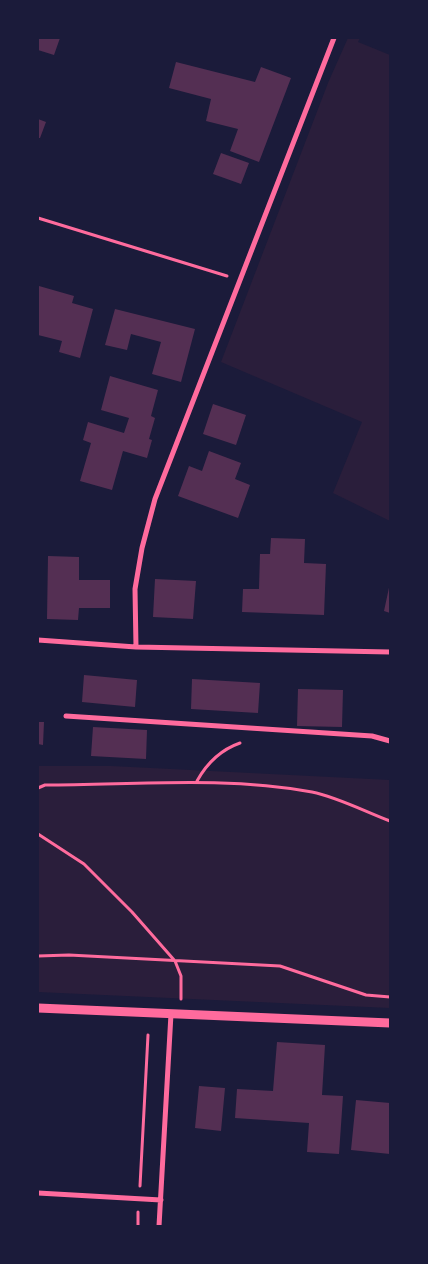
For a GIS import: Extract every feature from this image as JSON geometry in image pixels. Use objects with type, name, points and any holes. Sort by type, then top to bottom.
[{"type":"street","points":[[136,647],[135,589],[142,548],[155,499],[334,38]]},
{"type":"street","points":[[38,640],[136,647],[390,652]]},
{"type":"street","points":[[66,716],[372,736],[390,740]]},
{"type":"street","points":[[38,1008],[390,1023]]},
{"type":"street","points":[[160,1226],[176,1015]]},
{"type":"street","points":[[38,1193],[161,1200]]},
{"type":"path","points":[[38,218],[239,280]]},
{"type":"path","points":[[197,781],[212,760]]},
{"type":"path","points":[[38,788],[45,786],[122,786],[197,781],[313,792],[390,821]]},
{"type":"path","points":[[38,834],[84,864],[132,912],[175,961],[181,976],[176,1015]]},
{"type":"path","points":[[38,956],[69,955],[280,966],[366,995],[390,997]]},
{"type":"path","points":[[138,1226],[148,1034]]},
{"type":"shaded area","points":[[348,38],[360,38],[358,42],[390,55],[390,521],[333,493],[362,422],[221,362],[328,83]]},
{"type":"shaded area","points":[[38,766],[111,766],[390,780],[390,1008],[38,992]]},
{"type":"building","points":[[38,38],[60,38],[54,55],[38,50]]},
{"type":"building","points":[[176,62],[255,82],[261,67],[291,78],[259,162],[230,151],[238,129],[206,121],[211,99],[169,88]]},
{"type":"building","points":[[38,119],[46,122],[40,138],[38,138]]},
{"type":"building","points":[[221,153],[249,163],[241,184],[213,174]]},
{"type":"building","points":[[39,286],[74,296],[72,303],[93,309],[80,358],[59,352],[62,341],[38,335]]},
{"type":"building","points":[[115,309],[195,329],[181,382],[152,374],[161,342],[131,334],[127,350],[105,345]]},
{"type":"building","points":[[110,376],[158,390],[151,416],[155,418],[149,439],[152,440],[147,458],[123,451],[112,490],[80,481],[91,443],[83,440],[88,422],[124,433],[129,418],[101,410]]},
{"type":"building","points":[[213,404],[246,415],[236,445],[203,434]]},
{"type":"building","points":[[209,451],[241,463],[235,479],[250,485],[238,518],[178,496],[189,466],[202,471]]},
{"type":"building","points":[[271,538],[305,539],[304,563],[326,564],[324,615],[242,612],[243,589],[259,589],[260,554],[270,554]]},
{"type":"building","points":[[48,556],[79,557],[79,580],[110,580],[110,608],[79,608],[78,620],[47,619]]},
{"type":"building","points":[[155,579],[196,581],[193,619],[153,617]]},
{"type":"building","points":[[390,583],[390,613],[384,611]]},
{"type":"building","points":[[84,675],[137,680],[135,707],[82,702]]},
{"type":"building","points":[[192,679],[260,683],[258,713],[191,709]]},
{"type":"building","points":[[298,689],[343,690],[342,727],[297,726]]},
{"type":"building","points":[[38,722],[44,722],[43,745],[38,744]]},
{"type":"building","points":[[93,727],[147,730],[146,759],[91,756]]},
{"type":"building","points":[[277,1042],[325,1045],[322,1095],[343,1096],[339,1154],[307,1152],[309,1123],[235,1118],[237,1089],[273,1091]]},
{"type":"building","points":[[199,1086],[225,1088],[221,1131],[195,1128]]},
{"type":"building","points":[[356,1100],[390,1103],[390,1154],[351,1150]]}]
